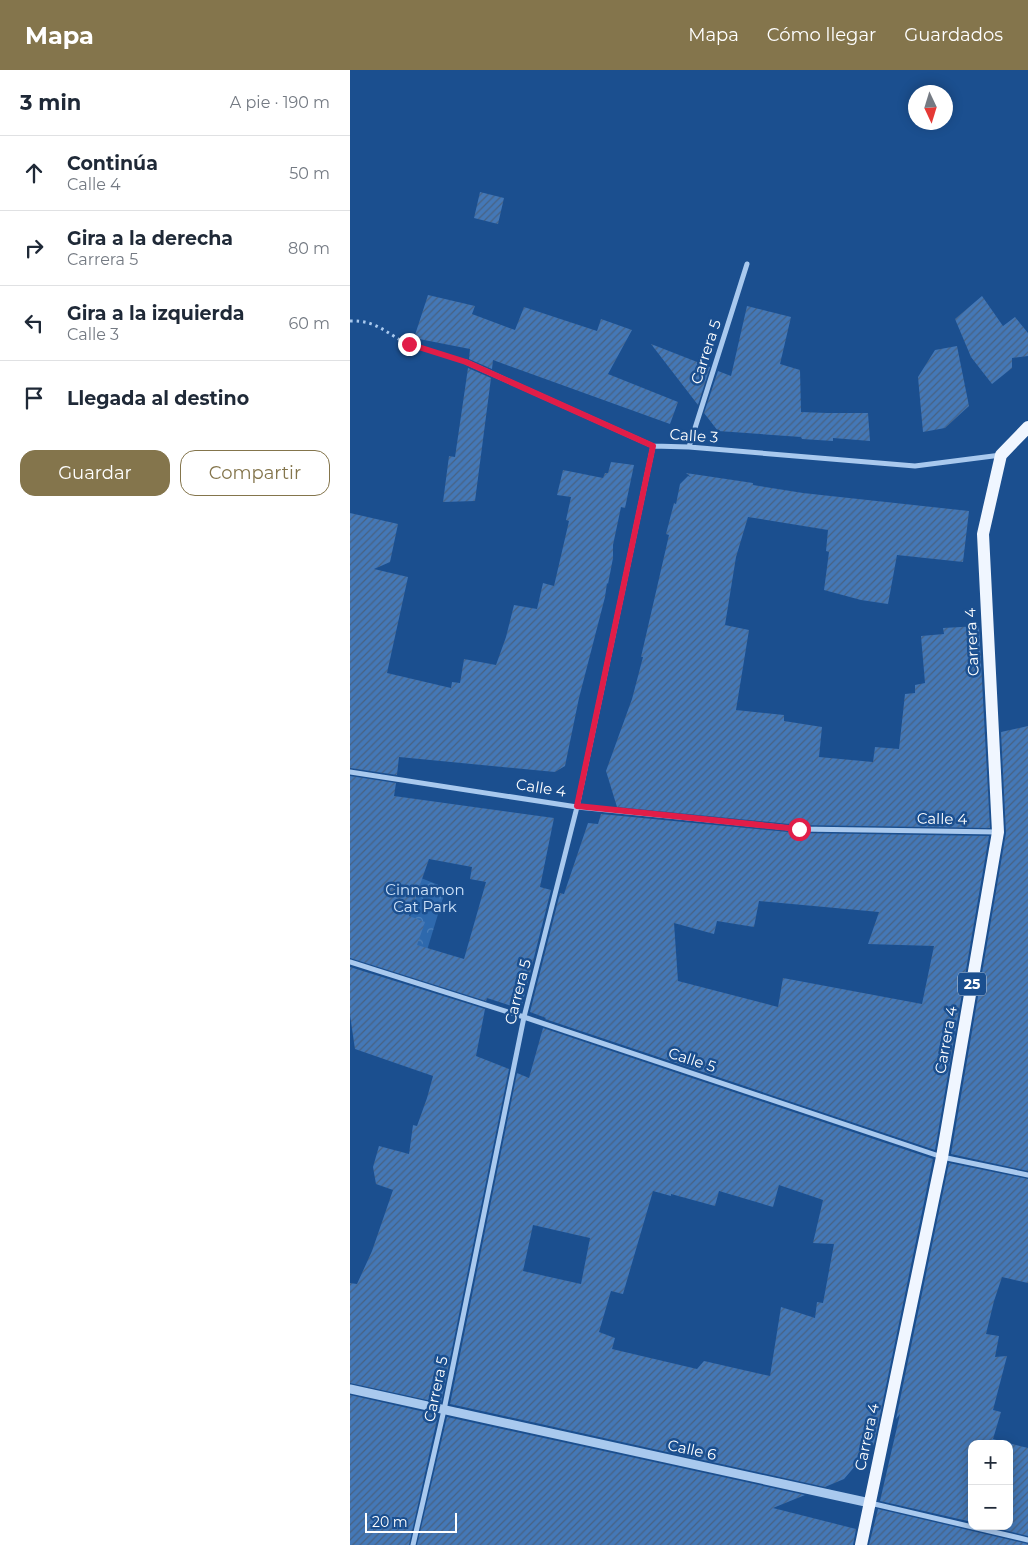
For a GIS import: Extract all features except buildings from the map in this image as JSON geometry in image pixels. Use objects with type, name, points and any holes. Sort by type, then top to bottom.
[{"type":"main road","points":[[1001,455],[1028,427]]},
{"type":"main road","name":"Carrera 4","points":[[861,1545],[942,1157],[998,832],[983,534],[1001,455]]},
{"type":"street","name":"Carrera 5","points":[[689,447],[747,264]]},
{"type":"street","name":"Calle 3","points":[[466,362],[653,446],[689,447],[916,466],[1001,455]]},
{"type":"street","name":"Carrera 5","points":[[413,1545],[444,1410],[524,1017],[577,806],[653,446]]},
{"type":"street","name":"Calle 4","points":[[350,772],[577,806],[799,829],[998,832]]},
{"type":"street","name":"Calle 5","points":[[350,962],[524,1017],[942,1157],[1028,1175]]},
{"type":"street","name":"Calle 6","points":[[350,1389],[870,1503],[1028,1540]]},
{"type":"path","points":[[350,321],[359,321],[379,326],[409,344],[466,362]]},
{"type":"green space","name":"Cinnamon Cat Park","points":[[406,872],[446,888],[421,970],[408,924],[411,914],[407,900]]},
{"type":"route","points":[[409,344],[466,362],[653,446],[577,806],[799,829]]}]
